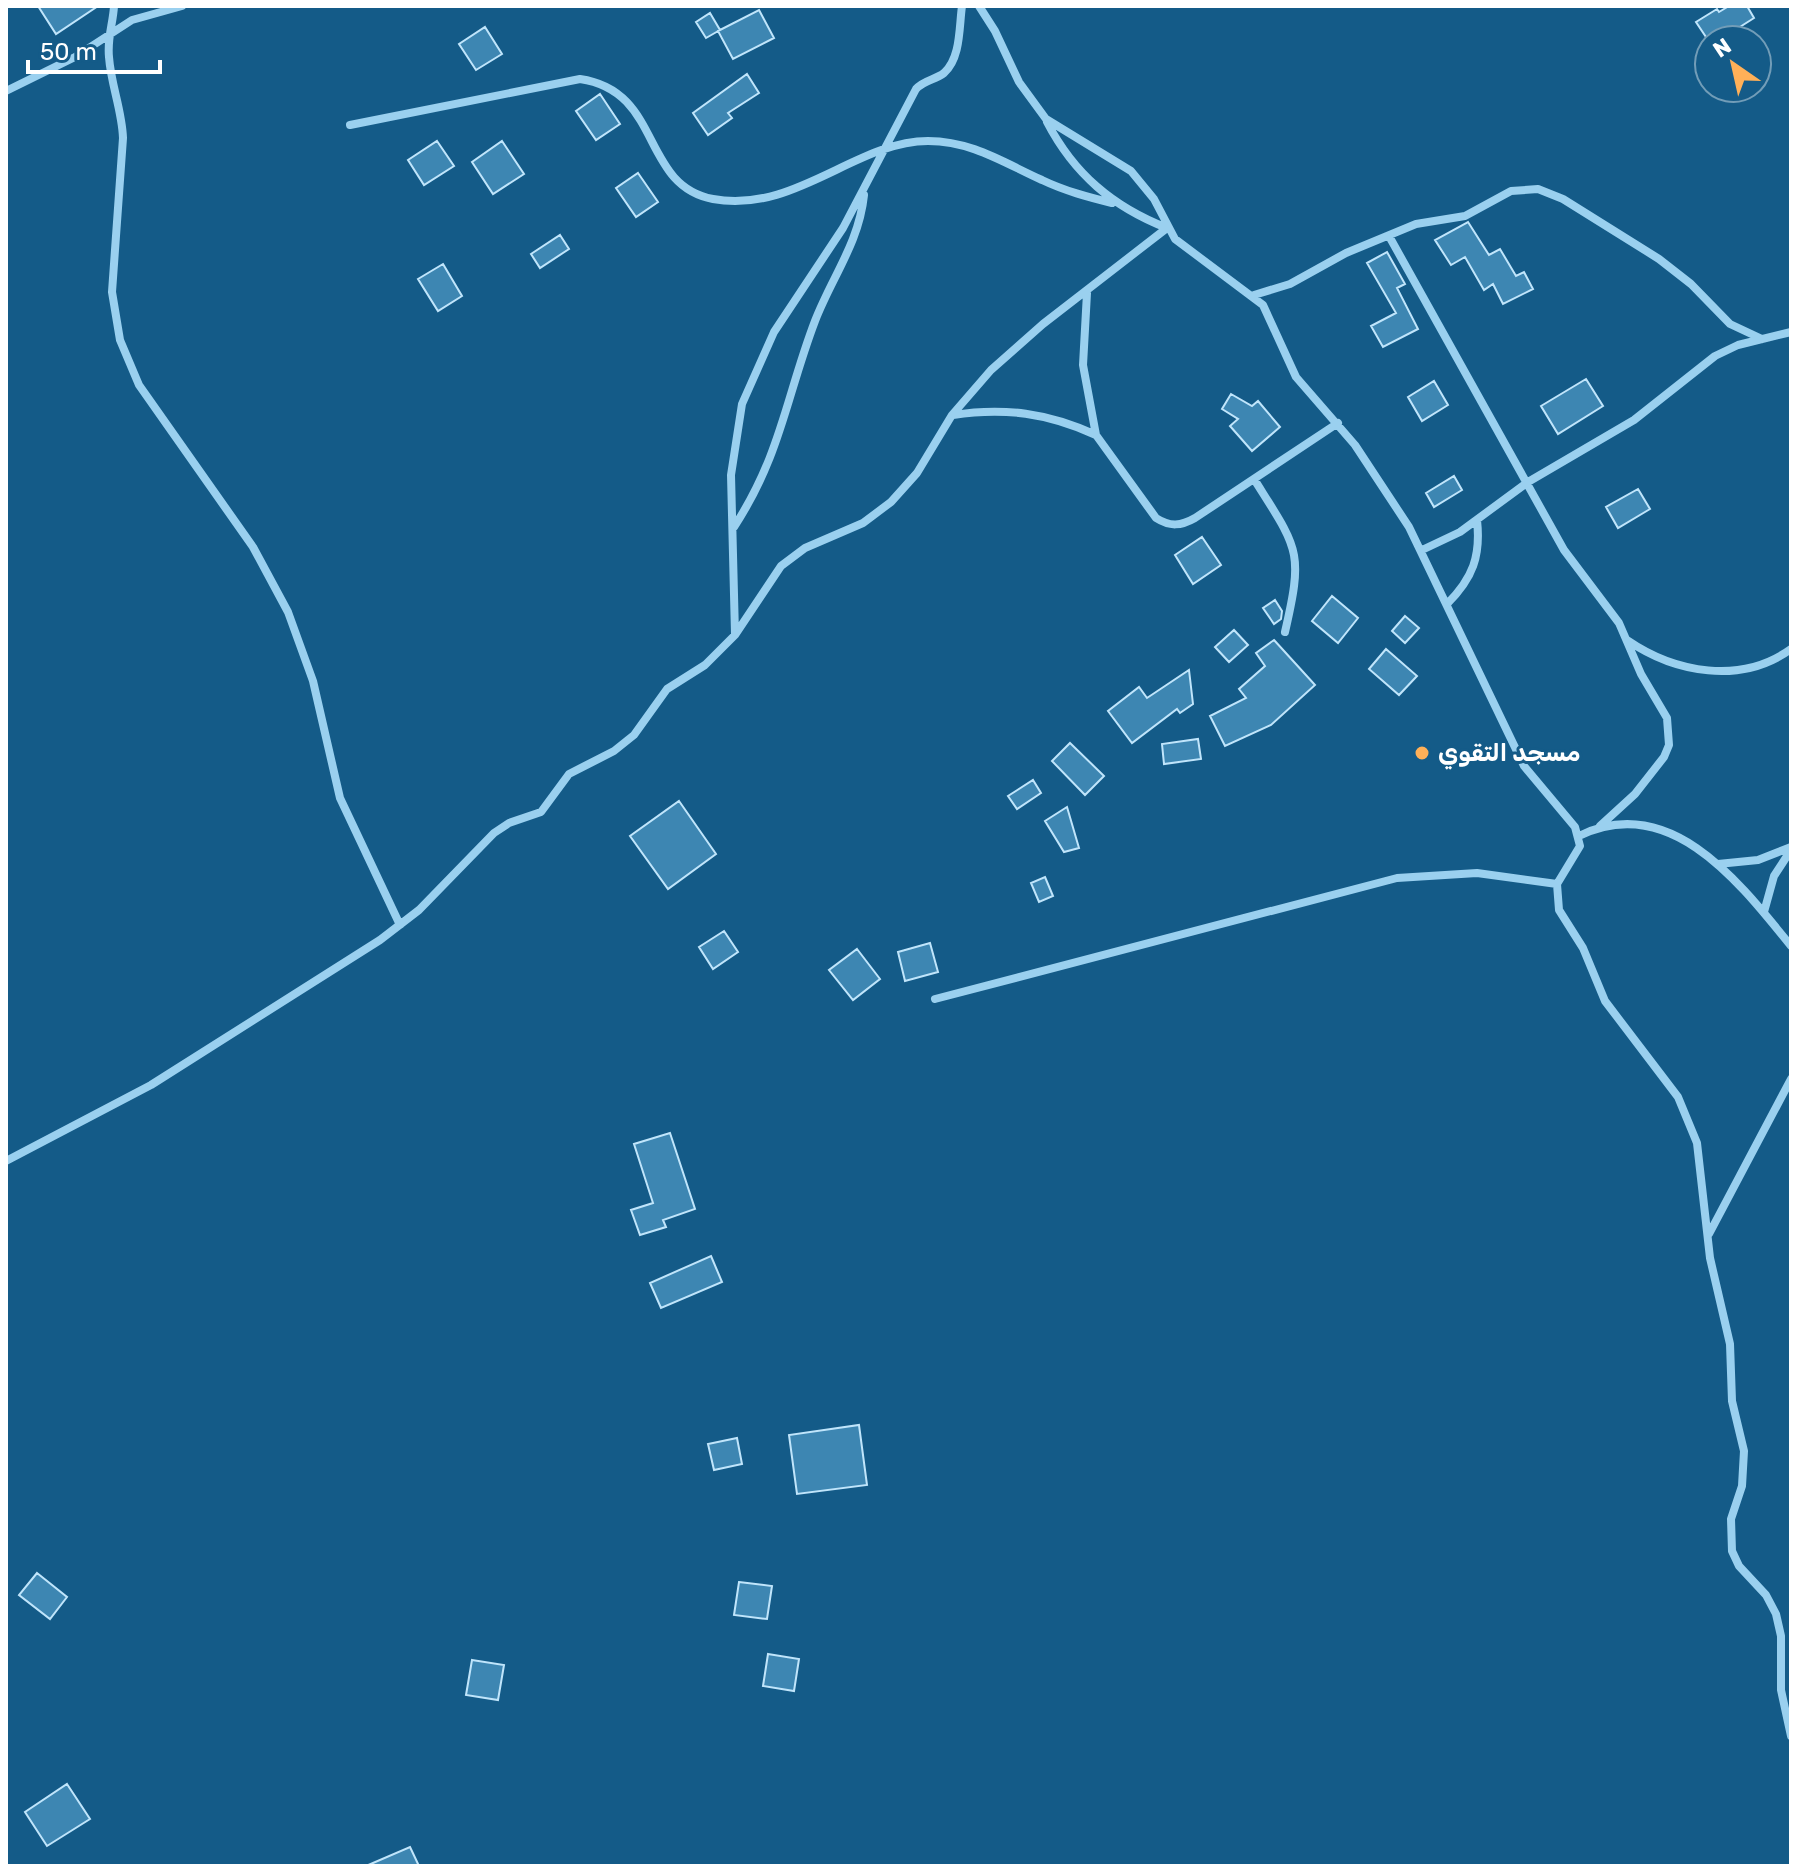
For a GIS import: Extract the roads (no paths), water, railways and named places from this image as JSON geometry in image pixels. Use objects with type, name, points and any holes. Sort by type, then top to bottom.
[{"type":"street","points":[[114,6],[108,37],[123,128],[120,212],[112,292],[120,340],[139,385],[253,547],[288,612],[313,681],[340,798],[400,925]]},
{"type":"street","points":[[6,91],[42,76],[132,20],[182,6]]},
{"type":"street","points":[[735,635],[733,452],[751,380],[787,309],[864,189],[916,89],[924,81],[943,74],[951,64],[956,52],[962,6]]},
{"type":"street","points":[[979,6],[995,31],[1024,92],[1046,119],[1075,166],[1117,204]]},
{"type":"street","points":[[350,125],[561,82],[599,82],[630,103],[671,175],[683,186],[715,199],[789,191],[884,150],[927,141],[971,147],[1071,192],[1117,204],[1167,228]]},
{"type":"street","points":[[1046,119],[1131,171],[1154,199],[1167,228],[1184,248],[1254,295],[1270,317],[1287,363],[1374,471],[1422,550],[1524,766],[1579,836],[1577,854],[1557,884],[1559,910],[1583,948],[1605,1001],[1664,1077],[1689,1120],[1703,1168],[1708,1236],[1730,1344],[1732,1401],[1744,1451],[1742,1486],[1731,1519],[1732,1551],[1739,1566],[1766,1595],[1776,1614],[1781,1636],[1781,1690],[1791,1736]]},
{"type":"street","points":[[734,527],[760,485],[780,439],[817,318],[858,232],[864,189]]},
{"type":"street","points":[[1254,295],[1290,284],[1346,253],[1416,224],[1465,216],[1511,191],[1538,189],[1551,192],[1659,259],[1691,284],[1730,324],[1762,339]]},
{"type":"street","points":[[6,1161],[151,1085],[400,925],[494,833],[509,823],[541,812],[569,774],[614,751],[634,735],[667,689],[705,665],[735,635],[781,566],[805,548],[863,523],[904,489],[952,415],[1007,354],[1167,228]]},
{"type":"street","points":[[1389,236],[1568,558],[1609,607],[1627,639],[1641,674],[1667,718],[1669,745],[1651,776],[1600,826]]},
{"type":"street","points":[[1087,293],[1083,365],[1096,435],[1156,518],[1165,523],[1186,523],[1338,423]]},
{"type":"street","points":[[1422,550],[1477,520],[1528,482],[1634,420],[1715,356],[1791,332]]},
{"type":"street","points":[[952,415],[989,410],[1026,412],[1096,435]]},
{"type":"street","points":[[1254,479],[1295,551],[1297,580],[1285,632]]},
{"type":"street","points":[[1447,604],[1464,587],[1475,567],[1480,543],[1477,520]]},
{"type":"street","points":[[1627,639],[1662,660],[1702,670],[1730,671],[1758,666],[1791,649]]},
{"type":"street","points":[[1579,836],[1600,826],[1622,821],[1645,824],[1684,841],[1718,864],[1764,912],[1791,946]]},
{"type":"street","points":[[1718,864],[1758,860],[1791,849]]},
{"type":"street","points":[[1764,912],[1774,876],[1791,849]]},
{"type":"street","points":[[935,999],[1397,878],[1477,873],[1557,884]]},
{"type":"street","points":[[1708,1236],[1791,1079]]},
{"type":"place","name":"مسجد التقوي","points":[[1422,753]]}]
